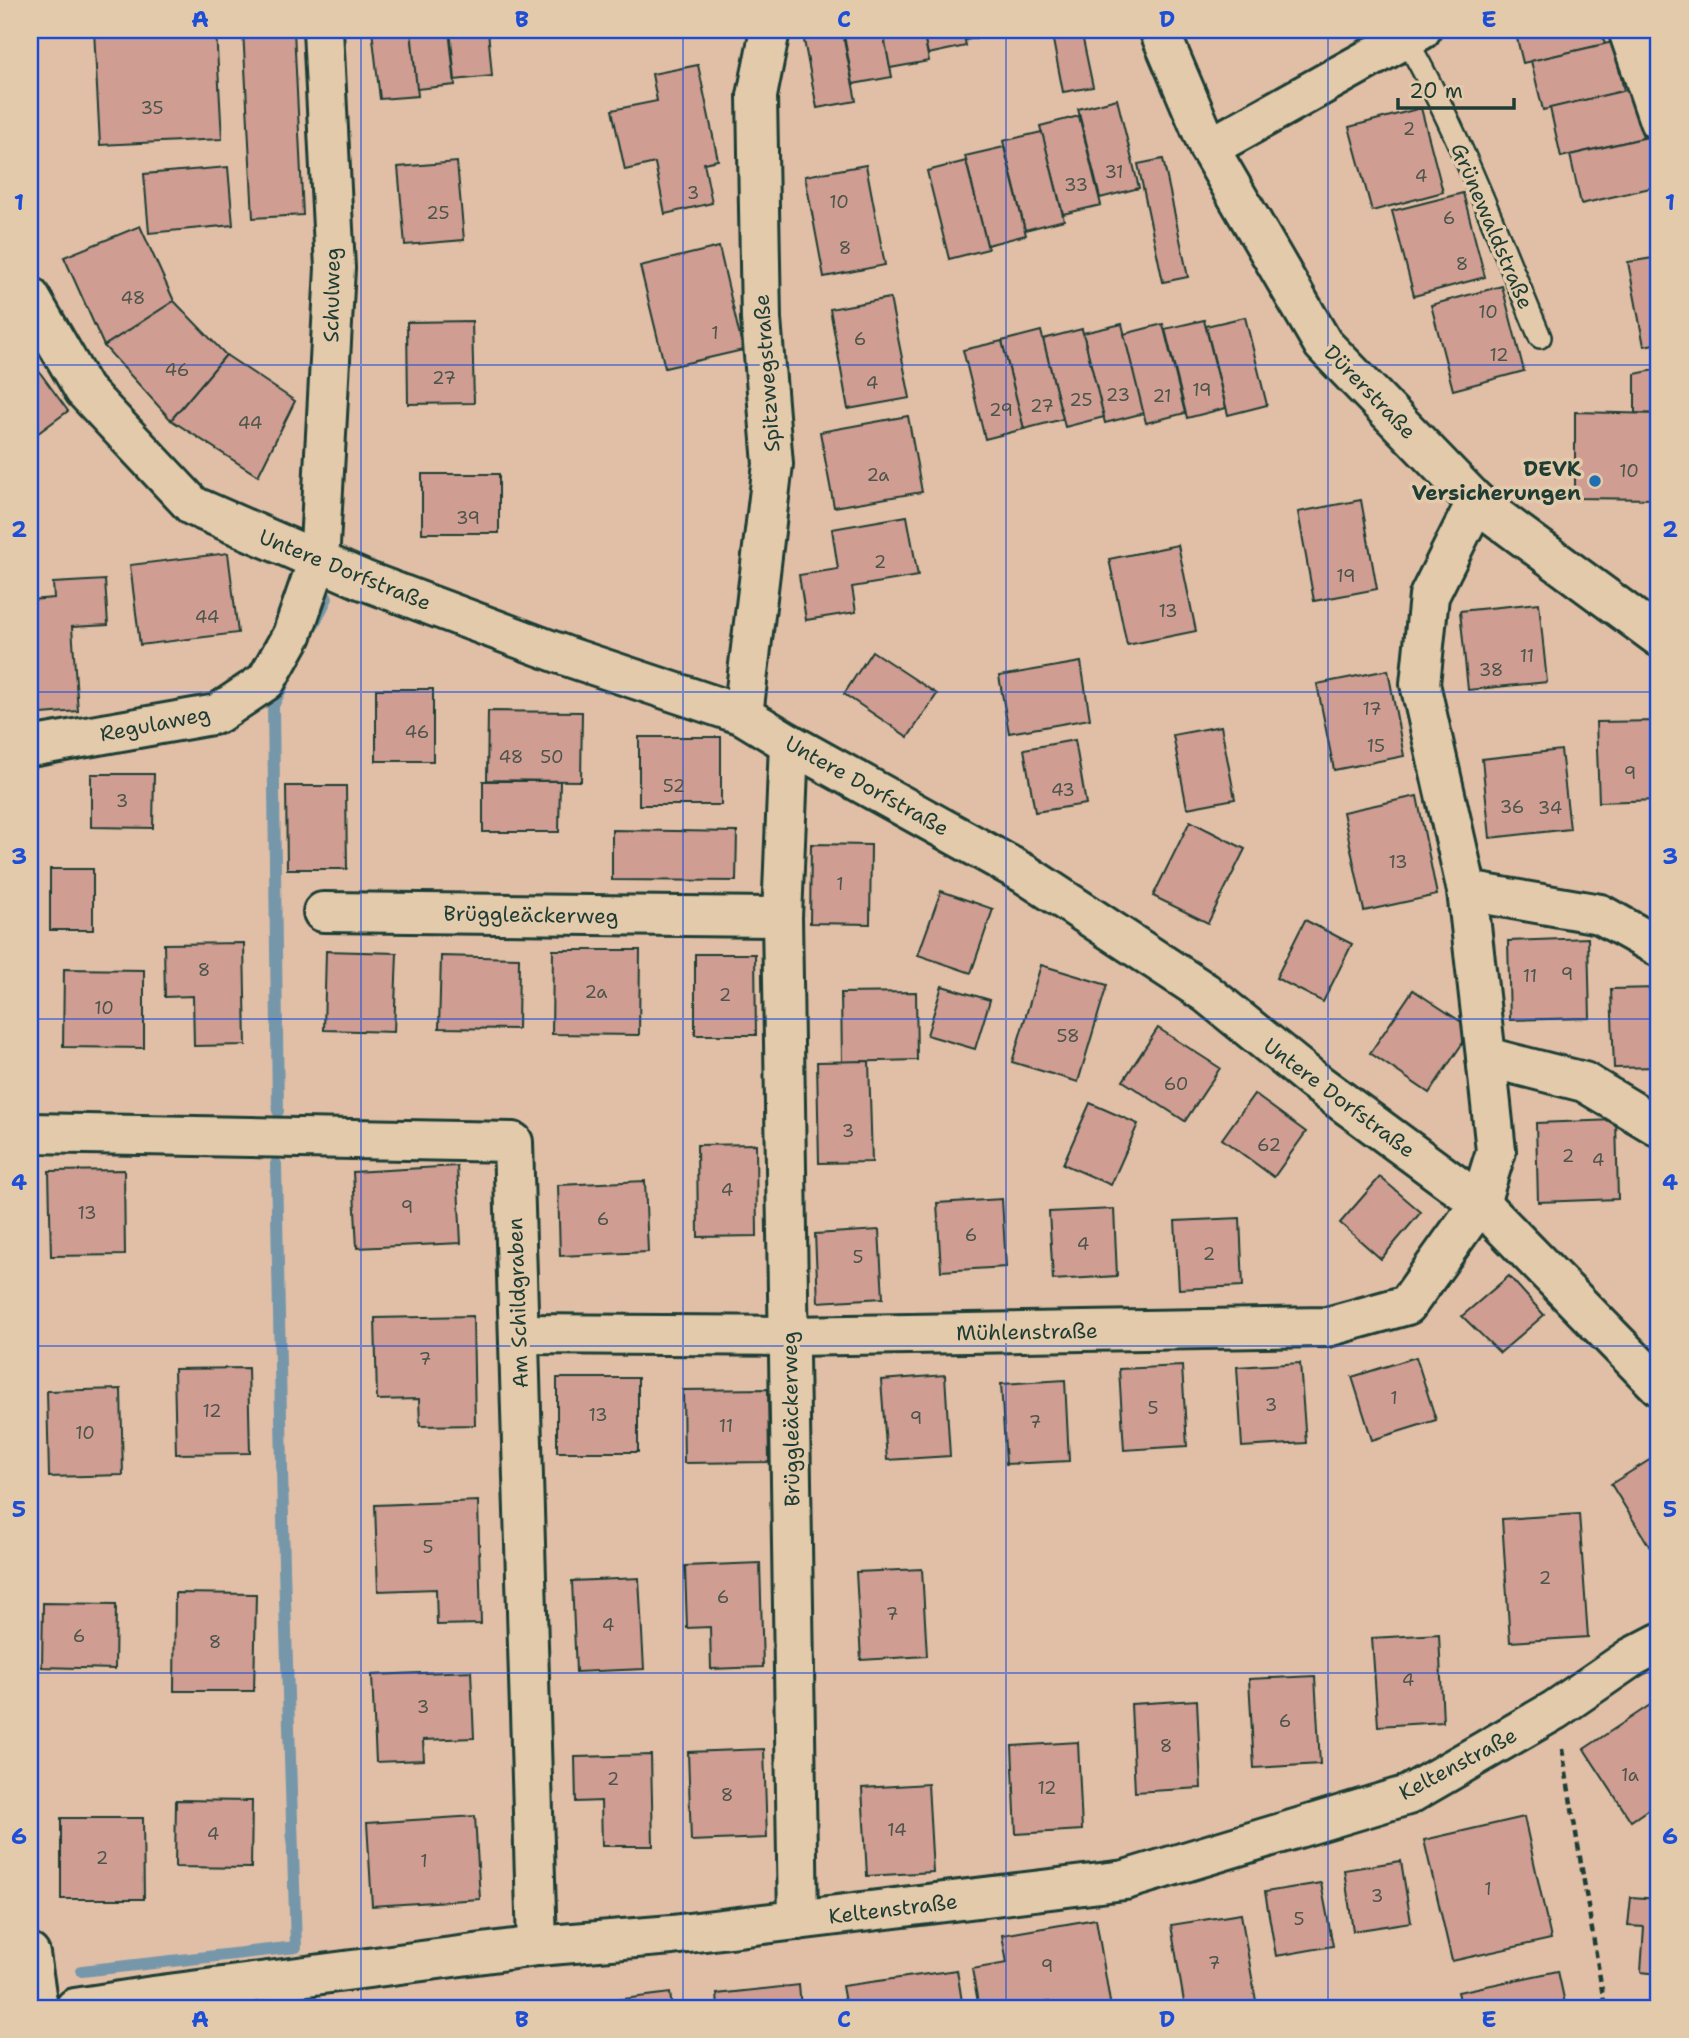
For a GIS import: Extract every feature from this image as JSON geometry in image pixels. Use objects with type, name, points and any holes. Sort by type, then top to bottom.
[{"type":"street","name":"Schulweg","points":[[318,560],[334,268],[323,30]]},
{"type":"street","name":"Spitzwegstraße","points":[[744,715],[773,464],[761,318],[757,96],[770,30]]},
{"type":"street","name":"Dürerstraße","points":[[1159,30],[1209,148],[1323,344],[1476,502],[1659,637]]},
{"type":"street","points":[[1628,30],[1659,121]]},
{"type":"street","name":"Grünewaldstraße","points":[[1209,148],[1414,35]]},
{"type":"street","name":"Untere Dorfstraße","points":[[30,297],[84,390],[193,506],[363,580],[566,656],[744,715],[789,743],[1025,874],[1206,993],[1312,1080],[1480,1203],[1659,1386]]},
{"type":"street","name":"Mühlenstraße","points":[[519,1334],[790,1336],[1327,1327],[1407,1306],[1480,1203],[1496,1151],[1467,891],[1420,684],[1429,596],[1476,502]]},
{"type":"street","name":"Regulaweg","points":[[30,747],[217,714],[266,681],[292,635],[318,560]]},
{"type":"street","name":"Brüggleäckerweg","points":[[789,743],[782,917],[798,1920]]},
{"type":"street","points":[[1467,891],[1600,914],[1659,947]]},
{"type":"street","name":"Brüggleäckerweg","points":[[323,912],[782,917]]},
{"type":"street","points":[[1486,1057],[1584,1082],[1659,1126]]},
{"type":"street","name":"Am Schildgraben","points":[[30,1133],[513,1142],[537,1946]]},
{"type":"street","name":"Keltenstraße","points":[[75,2008],[537,1946],[672,1935],[1125,1880],[1408,1795],[1555,1710],[1632,1657],[1659,1643]]},
{"type":"street","points":[[30,1954],[38,2008]]},
{"type":"lane","name":"Grünewaldstraße","points":[[1414,35],[1426,74],[1541,337]]},
{"type":"path","points":[[1555,1710],[1605,2008]]},
{"type":"building","points":[[94,30],[216,30],[222,139],[100,145]]},
{"type":"building","points":[[243,30],[294,30],[303,215],[253,218]]},
{"type":"building","points":[[372,30],[411,30],[418,96],[380,99]]},
{"type":"building","points":[[411,30],[449,30],[455,85],[417,89]]},
{"type":"building","points":[[450,30],[488,30],[492,76],[455,80]]},
{"type":"building","points":[[802,30],[842,30],[856,101],[817,108]]},
{"type":"building","points":[[843,30],[883,30],[892,77],[853,84]]},
{"type":"building","points":[[883,30],[923,30],[929,61],[890,68]]},
{"type":"building","points":[[923,30],[963,30],[966,46],[928,54]]},
{"type":"building","points":[[963,30],[1003,30],[1004,33],[965,40]]},
{"type":"building","points":[[1051,30],[1081,30],[1093,87],[1063,92]]},
{"type":"building","points":[[1515,30],[1601,30],[1605,44],[1523,63]]},
{"type":"building","points":[[1613,42],[1624,91],[1543,110],[1531,61]]},
{"type":"building","points":[[698,65],[718,160],[704,163],[712,203],[665,214],[655,163],[625,170],[612,110],[657,101],[652,74]]},
{"type":"building","points":[[1631,89],[1643,138],[1561,157],[1550,108]]},
{"type":"building","points":[[1117,99],[1139,188],[1100,198],[1078,109]]},
{"type":"building","points":[[1421,108],[1443,192],[1372,211],[1349,127]]},
{"type":"building","points":[[1079,116],[1101,205],[1063,214],[1040,126]]},
{"type":"building","points":[[1042,132],[1064,220],[1025,230],[1003,141]]},
{"type":"building","points":[[1652,136],[1659,169],[1659,186],[1581,204],[1570,155]]},
{"type":"building","points":[[1004,147],[1026,235],[987,245],[965,156]]},
{"type":"building","points":[[1163,159],[1188,277],[1163,282],[1138,164]]},
{"type":"building","points":[[966,161],[988,249],[949,259],[927,171]]},
{"type":"building","points":[[457,162],[464,240],[405,245],[398,167]]},
{"type":"building","points":[[866,165],[885,265],[824,277],[805,176]]},
{"type":"building","points":[[228,167],[233,225],[149,233],[144,174]]},
{"type":"building","points":[[1463,193],[1485,277],[1414,296],[1392,211]]},
{"type":"building","points":[[140,226],[174,301],[104,346],[64,257]]},
{"type":"building","points":[[719,247],[743,350],[665,368],[640,266]]},
{"type":"building","points":[[1659,257],[1659,343],[1644,346],[1628,262]]},
{"type":"building","points":[[1502,286],[1524,371],[1453,390],[1431,305]]},
{"type":"building","points":[[890,298],[910,398],[848,409],[830,309]]},
{"type":"building","points":[[174,301],[226,355],[171,420],[104,346]]},
{"type":"building","points":[[1245,317],[1267,405],[1228,415],[1206,326]]},
{"type":"building","points":[[1204,320],[1226,408],[1187,418],[1165,329]]},
{"type":"building","points":[[472,321],[474,403],[408,404],[407,322]]},
{"type":"building","points":[[1122,324],[1144,413],[1105,423],[1083,333]]},
{"type":"building","points":[[1163,324],[1185,413],[1146,423],[1124,334]]},
{"type":"building","points":[[1082,329],[1104,417],[1065,427],[1043,339]]},
{"type":"building","points":[[1041,331],[1063,419],[1024,429],[1002,341]]},
{"type":"building","points":[[1002,341],[1024,429],[985,439],[963,350]]},
{"type":"building","points":[[226,355],[295,401],[258,476],[171,420]]},
{"type":"building","points":[[30,359],[68,411],[30,439]]},
{"type":"building","points":[[1659,369],[1659,414],[1635,413],[1635,374]]},
{"type":"building","points":[[1575,412],[1659,414],[1659,499],[1575,498]]},
{"type":"building","points":[[908,416],[922,492],[834,507],[820,432]]},
{"type":"building","points":[[422,474],[499,474],[499,533],[422,533]]},
{"type":"building","points":[[1361,500],[1377,589],[1314,601],[1298,512]]},
{"type":"building","points":[[907,516],[918,576],[852,587],[856,612],[806,620],[799,575],[838,569],[832,529]]},
{"type":"building","points":[[1178,545],[1196,631],[1127,645],[1109,559]]},
{"type":"building","points":[[228,553],[238,633],[140,645],[130,565]]},
{"type":"building","points":[[105,580],[108,625],[72,627],[78,711],[30,715],[30,600],[54,598],[53,583]]},
{"type":"building","points":[[1539,603],[1547,682],[1468,690],[1460,611]]},
{"type":"building","points":[[872,651],[937,694],[908,737],[844,694]]},
{"type":"building","points":[[1081,662],[1090,719],[1009,733],[999,676]]},
{"type":"building","points":[[1388,670],[1404,756],[1334,770],[1317,684]]},
{"type":"building","points":[[376,689],[433,689],[433,761],[376,761]]},
{"type":"building","points":[[488,711],[582,712],[581,781],[487,780]]},
{"type":"building","points":[[1659,721],[1659,800],[1599,802],[1596,722]]},
{"type":"building","points":[[1221,726],[1235,799],[1187,808],[1173,735]]},
{"type":"building","points":[[639,737],[721,737],[721,805],[639,805]]},
{"type":"building","points":[[1075,740],[1086,804],[1035,812],[1024,749]]},
{"type":"building","points":[[1561,750],[1570,829],[1490,838],[1482,759]]},
{"type":"building","points":[[91,774],[154,774],[153,828],[91,827]]},
{"type":"building","points":[[483,781],[560,781],[559,832],[483,832]]},
{"type":"building","points":[[286,786],[346,786],[347,869],[287,869]]},
{"type":"building","points":[[1417,796],[1437,895],[1364,911],[1343,812]]},
{"type":"building","points":[[1190,821],[1245,849],[1208,923],[1153,896]]},
{"type":"building","points":[[612,830],[737,832],[736,881],[612,880]]},
{"type":"building","points":[[811,844],[871,845],[870,924],[810,923]]},
{"type":"building","points":[[50,869],[93,869],[93,930],[50,930]]},
{"type":"building","points":[[941,891],[993,909],[971,973],[918,955]]},
{"type":"building","points":[[1305,920],[1352,944],[1323,1002],[1276,978]]},
{"type":"building","points":[[1588,938],[1590,1018],[1510,1020],[1508,941]]},
{"type":"building","points":[[244,943],[246,1045],[194,1046],[193,996],[165,997],[164,944]]},
{"type":"building","points":[[553,950],[640,950],[639,1035],[552,1034]]},
{"type":"building","points":[[326,951],[397,953],[394,1032],[324,1030]]},
{"type":"building","points":[[695,954],[755,954],[756,1035],[695,1035]]},
{"type":"building","points":[[441,956],[519,958],[518,1029],[439,1028]]},
{"type":"building","points":[[1041,965],[1107,985],[1078,1082],[1012,1062]]},
{"type":"building","points":[[64,969],[144,970],[144,1048],[63,1047]]},
{"type":"building","points":[[942,986],[990,1000],[975,1049],[927,1035]]},
{"type":"building","points":[[1659,988],[1659,1067],[1614,1068],[1611,989]]},
{"type":"building","points":[[1413,990],[1472,1029],[1429,1093],[1370,1053]]},
{"type":"building","points":[[916,992],[917,1060],[842,1062],[841,993]]},
{"type":"building","points":[[1158,1028],[1220,1068],[1185,1121],[1123,1081]]},
{"type":"building","points":[[869,1061],[872,1162],[819,1163],[817,1062]]},
{"type":"building","points":[[1254,1094],[1306,1132],[1274,1177],[1222,1139]]},
{"type":"building","points":[[1090,1103],[1138,1124],[1111,1185],[1063,1164]]},
{"type":"building","points":[[1616,1120],[1618,1199],[1538,1202],[1536,1123]]},
{"type":"building","points":[[756,1144],[757,1236],[698,1237],[697,1145]]},
{"type":"building","points":[[457,1166],[461,1243],[357,1248],[353,1172]]},
{"type":"building","points":[[124,1170],[125,1255],[51,1256],[49,1171]]},
{"type":"building","points":[[1380,1177],[1421,1212],[1381,1259],[1340,1223]]},
{"type":"building","points":[[645,1181],[648,1252],[560,1256],[558,1185]]},
{"type":"building","points":[[1659,1191],[1659,1271],[1653,1271],[1651,1192]]},
{"type":"building","points":[[1002,1199],[1006,1267],[941,1271],[937,1203]]},
{"type":"building","points":[[1114,1209],[1117,1276],[1053,1280],[1049,1212]]},
{"type":"building","points":[[1240,1218],[1243,1286],[1179,1289],[1175,1221]]},
{"type":"building","points":[[879,1230],[883,1298],[818,1302],[815,1234]]},
{"type":"building","points":[[1509,1276],[1544,1315],[1500,1353],[1462,1316]]},
{"type":"building","points":[[473,1316],[475,1425],[420,1426],[419,1399],[377,1400],[375,1318]]},
{"type":"building","points":[[1416,1357],[1436,1420],[1372,1440],[1352,1377]]},
{"type":"building","points":[[1300,1363],[1306,1443],[1242,1447],[1237,1367]]},
{"type":"building","points":[[1182,1366],[1187,1446],[1124,1450],[1119,1369]]},
{"type":"building","points":[[248,1368],[250,1453],[176,1454],[174,1369]]},
{"type":"building","points":[[945,1375],[950,1456],[887,1460],[881,1380]]},
{"type":"building","points":[[557,1378],[638,1378],[638,1452],[557,1452]]},
{"type":"building","points":[[1065,1380],[1069,1461],[1006,1464],[1001,1384]]},
{"type":"building","points":[[121,1389],[123,1475],[49,1477],[47,1391]]},
{"type":"building","points":[[768,1389],[769,1462],[684,1463],[683,1390]]},
{"type":"building","points":[[1659,1454],[1659,1562],[1611,1484]]},
{"type":"building","points":[[478,1501],[481,1624],[437,1625],[436,1589],[378,1591],[375,1505]]},
{"type":"building","points":[[1579,1514],[1588,1637],[1510,1642],[1502,1519]]},
{"type":"building","points":[[760,1563],[763,1667],[711,1669],[710,1627],[687,1628],[685,1566]]},
{"type":"building","points":[[922,1569],[927,1656],[861,1660],[856,1572]]},
{"type":"building","points":[[639,1578],[644,1669],[576,1672],[572,1581]]},
{"type":"building","points":[[175,1593],[256,1594],[254,1691],[174,1691]]},
{"type":"building","points":[[43,1603],[116,1604],[115,1669],[42,1667]]},
{"type":"building","points":[[1439,1634],[1443,1722],[1378,1726],[1372,1638]]},
{"type":"building","points":[[471,1671],[474,1738],[423,1740],[424,1760],[376,1762],[372,1675]]},
{"type":"building","points":[[1315,1676],[1320,1764],[1254,1768],[1249,1679]]},
{"type":"building","points":[[1659,1699],[1659,1802],[1631,1821],[1584,1749]]},
{"type":"building","points":[[1197,1700],[1201,1788],[1135,1792],[1131,1704]]},
{"type":"building","points":[[1078,1742],[1082,1830],[1016,1834],[1012,1746]]},
{"type":"building","points":[[764,1749],[767,1838],[691,1841],[688,1752]]},
{"type":"building","points":[[651,1755],[653,1846],[602,1846],[601,1801],[576,1802],[575,1757]]},
{"type":"building","points":[[928,1784],[933,1872],[867,1876],[862,1788]]},
{"type":"building","points":[[176,1800],[252,1801],[251,1868],[175,1867]]},
{"type":"building","points":[[475,1816],[480,1899],[372,1906],[367,1823]]},
{"type":"building","points":[[1524,1817],[1551,1939],[1452,1961],[1424,1840]]},
{"type":"building","points":[[61,1818],[143,1818],[144,1899],[61,1899]]},
{"type":"building","points":[[1401,1861],[1411,1922],[1353,1931],[1344,1870]]},
{"type":"building","points":[[1321,1883],[1333,1946],[1276,1956],[1265,1892]]},
{"type":"building","points":[[1631,1897],[1659,1899],[1659,1974],[1641,1972],[1644,1927],[1628,1926]]},
{"type":"building","points":[[1241,1914],[1256,2001],[1212,2008],[1185,2008],[1171,1925]]},
{"type":"building","points":[[1096,1919],[1111,2008],[1050,2008],[1049,2002],[1014,2008],[979,2008],[972,1969],[1007,1963],[1002,1935]]},
{"type":"building","points":[[957,1970],[963,2008],[846,2008],[842,1986]]},
{"type":"building","points":[[1558,1971],[1566,2008],[1462,2008],[1458,1992]]},
{"type":"building","points":[[799,1985],[801,2008],[718,2008],[717,1994]]},
{"type":"building","points":[[670,1993],[672,2008],[552,2008]]},
{"type":"building","points":[[506,2004],[507,2008],[467,2008]]},
{"type":"waterway","points":[[313,626],[327,598]]},
{"type":"waterway","points":[[278,1111],[273,706],[284,683]]},
{"type":"waterway","points":[[82,1971],[296,1947],[284,1568],[276,1164]]},
{"type":"place","name":"DEVK Versicherungen","points":[[1595,481]]}]
